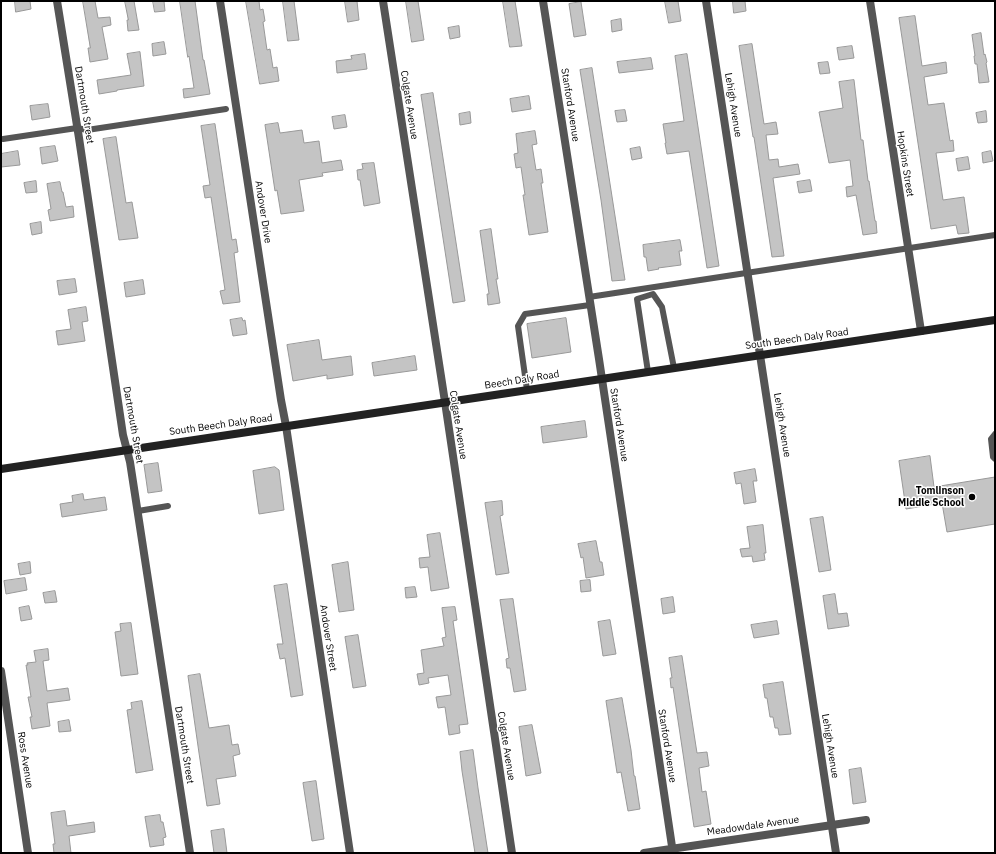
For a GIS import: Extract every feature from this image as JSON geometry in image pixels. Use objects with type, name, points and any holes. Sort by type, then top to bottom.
[{"type":"main road","name":"South Beech Daly Road","points":[[602,379],[995,320]]},
{"type":"main road","name":"Beech Daly Road","points":[[445,402],[602,379]]},
{"type":"main road","name":"South Beech Daly Road","points":[[1,469],[445,402]]},
{"type":"street","name":"Dartmouth Street","points":[[57,1],[123,435],[130,462],[138,511],[190,853]]},
{"type":"street","name":"Andover Drive","points":[[220,1],[286,426]]},
{"type":"street","name":"Colgate Avenue","points":[[383,1],[445,402],[512,853]]},
{"type":"street","name":"Stanford Avenue","points":[[543,1],[673,851]]},
{"type":"street","name":"Lehigh Avenue","points":[[706,1],[836,853]]},
{"type":"street","name":"Hopkins Street","points":[[870,1],[920,331]]},
{"type":"street","name":"Andover Street","points":[[286,426],[350,853]]},
{"type":"street","name":"Ross Avenue","points":[[1,671],[28,853]]},
{"type":"street","name":"Meadowdale Avenue","points":[[644,853],[673,851],[866,820]]},
{"type":"lane","points":[[3,139],[77,128],[87,130],[226,109]]},
{"type":"lane","points":[[527,390],[518,326],[525,314],[748,272],[995,235]]},
{"type":"lane","points":[[648,372],[637,300],[653,294],[662,307],[674,368]]},
{"type":"lane","points":[[995,434],[990,439],[993,458],[995,459]]},
{"type":"lane","points":[[138,511],[168,506]]},
{"type":"building","points":[[15,1],[30,1],[31,9],[16,12]]},
{"type":"building","points":[[83,1],[95,1],[98,18],[110,17],[111,25],[102,27],[108,59],[90,62],[88,48],[90,48]]},
{"type":"building","points":[[125,1],[134,1],[139,30],[128,31]]},
{"type":"building","points":[[153,1],[164,1],[165,11],[155,12]]},
{"type":"building","points":[[180,1],[195,1],[203,60],[210,94],[184,98],[183,89],[194,88]]},
{"type":"building","points":[[246,1],[259,1],[260,10],[263,9],[265,21],[263,22],[267,50],[270,49],[273,68],[277,67],[279,81],[260,84]]},
{"type":"building","points":[[283,1],[294,1],[299,40],[288,41]]},
{"type":"building","points":[[345,1],[357,1],[359,20],[348,22]]},
{"type":"building","points":[[406,1],[418,1],[424,40],[412,42]]},
{"type":"building","points":[[503,1],[515,1],[522,46],[510,47]]},
{"type":"building","points":[[665,1],[678,1],[681,21],[669,23]]},
{"type":"building","points":[[733,1],[745,1],[746,11],[734,13]]},
{"type":"building","points":[[581,2],[586,35],[574,37],[569,4]]},
{"type":"building","points":[[915,16],[922,66],[946,62],[947,73],[924,77],[928,105],[944,103],[950,141],[953,140],[954,151],[936,153],[943,200],[964,197],[969,233],[958,234],[956,225],[931,229],[899,18]]},
{"type":"building","points":[[621,19],[622,30],[612,32],[611,21]]},
{"type":"building","points":[[459,26],[460,37],[450,39],[448,28]]},
{"type":"building","points":[[981,33],[984,55],[985,54],[987,62],[989,82],[979,83],[977,64],[975,64],[972,35]]},
{"type":"building","points":[[164,42],[166,54],[153,56],[152,44]]},
{"type":"building","points":[[752,44],[764,124],[776,122],[778,134],[766,135],[769,160],[778,159],[779,167],[798,164],[800,174],[773,178],[784,256],[772,257],[739,46]]},
{"type":"building","points":[[852,46],[854,58],[839,60],[837,48]]},
{"type":"building","points":[[140,52],[144,86],[99,94],[97,80],[131,75],[127,54]]},
{"type":"building","points":[[365,54],[367,69],[337,73],[336,61],[352,59],[351,56]]},
{"type":"building","points":[[687,54],[719,266],[707,268],[689,151],[667,154],[663,124],[684,121],[675,56]]},
{"type":"building","points":[[651,58],[653,69],[619,73],[617,62]]},
{"type":"building","points":[[828,62],[830,73],[820,74],[818,63]]},
{"type":"building","points":[[592,68],[625,280],[612,281],[601,200],[580,70]]},
{"type":"building","points":[[854,80],[861,140],[863,140],[877,233],[863,235],[856,195],[847,197],[846,187],[853,186],[850,160],[829,163],[819,112],[843,108],[839,82]]},
{"type":"building","points":[[433,93],[465,301],[453,303],[421,95]]},
{"type":"building","points":[[529,96],[531,109],[512,112],[510,99]]},
{"type":"building","points":[[48,104],[50,117],[32,120],[30,106]]},
{"type":"building","points":[[625,110],[627,121],[617,122],[615,111]]},
{"type":"building","points":[[986,111],[987,122],[978,123],[976,113]]},
{"type":"building","points":[[470,112],[471,123],[460,125],[459,114]]},
{"type":"building","points":[[345,115],[347,127],[334,129],[332,117]]},
{"type":"building","points":[[278,123],[280,133],[302,130],[304,143],[319,141],[322,163],[341,160],[343,170],[322,173],[323,176],[299,180],[304,211],[281,214],[277,190],[275,191],[265,125]]},
{"type":"building","points":[[215,124],[232,240],[236,239],[238,252],[234,253],[240,302],[223,304],[220,291],[225,290],[211,197],[205,198],[203,186],[210,185],[201,126]]},
{"type":"building","points":[[535,131],[537,144],[532,145],[536,170],[541,169],[543,183],[541,183],[548,232],[529,235],[523,195],[525,195],[521,167],[516,168],[514,154],[518,153],[516,134]]},
{"type":"building","points":[[116,137],[126,203],[132,202],[138,238],[119,240],[103,139]]},
{"type":"building","points":[[55,146],[58,161],[42,164],[40,148]]},
{"type":"building","points":[[640,147],[642,158],[632,160],[630,149]]},
{"type":"building","points":[[18,151],[20,165],[1,167],[1,154]]},
{"type":"building","points":[[991,151],[993,161],[983,163],[982,153]]},
{"type":"building","points":[[968,157],[970,169],[958,171],[956,159]]},
{"type":"building","points":[[374,163],[380,203],[364,206],[357,170],[363,169],[362,164]]},
{"type":"building","points":[[810,180],[812,191],[799,193],[797,182]]},
{"type":"building","points":[[36,181],[37,192],[26,193],[24,183]]},
{"type":"building","points":[[60,182],[66,207],[73,206],[74,217],[50,221],[48,210],[51,209],[47,184]]},
{"type":"building","points":[[41,222],[42,233],[32,235],[30,224]]},
{"type":"building","points":[[491,229],[500,303],[488,305],[487,294],[489,294],[480,231]]},
{"type":"building","points":[[680,240],[682,251],[679,251],[681,265],[648,271],[646,257],[644,257],[643,245]]},
{"type":"building","points":[[75,279],[77,292],[59,295],[57,281]]},
{"type":"building","points":[[143,280],[145,294],[126,297],[124,283]]},
{"type":"building","points":[[86,307],[88,321],[82,322],[85,341],[58,345],[56,331],[71,329],[68,310]]},
{"type":"building","points":[[242,318],[243,321],[245,320],[247,334],[233,336],[230,320]]},
{"type":"building","points":[[566,318],[571,352],[532,358],[527,324]]},
{"type":"building","points":[[319,340],[322,360],[351,356],[353,375],[327,379],[327,375],[293,381],[287,345]]},
{"type":"building","points":[[415,356],[417,370],[374,376],[372,363]]},
{"type":"building","points":[[585,421],[587,437],[543,443],[541,427]]},
{"type":"building","points":[[930,456],[934,487],[995,477],[995,524],[947,532],[942,503],[906,509],[899,461]]},
{"type":"building","points":[[158,463],[162,491],[148,493],[144,465]]},
{"type":"building","points":[[275,467],[279,470],[284,510],[259,514],[253,471]]},
{"type":"building","points":[[755,469],[757,481],[753,481],[756,502],[744,504],[741,483],[736,484],[734,473]]},
{"type":"building","points":[[83,494],[84,500],[105,497],[107,510],[62,517],[60,504],[73,502],[72,496]]},
{"type":"building","points":[[502,501],[503,515],[500,516],[509,573],[496,575],[485,503]]},
{"type":"building","points":[[823,517],[831,570],[819,572],[810,519]]},
{"type":"building","points":[[763,525],[766,553],[764,553],[765,560],[753,562],[752,556],[742,557],[740,549],[750,548],[747,527]]},
{"type":"building","points":[[440,533],[449,588],[431,591],[428,567],[420,568],[419,558],[430,557],[427,535]]},
{"type":"building","points":[[596,541],[604,575],[586,578],[583,557],[581,558],[578,544]]},
{"type":"building","points":[[30,562],[31,573],[20,575],[18,564]]},
{"type":"building","points":[[348,562],[354,610],[339,612],[332,565]]},
{"type":"building","points":[[25,578],[27,590],[6,594],[4,581]]},
{"type":"building","points":[[590,580],[591,591],[581,592],[580,581]]},
{"type":"building","points":[[287,584],[303,695],[291,697],[285,658],[280,659],[277,644],[283,644],[274,586]]},
{"type":"building","points":[[415,587],[417,597],[406,598],[405,588]]},
{"type":"building","points":[[55,591],[57,602],[45,603],[43,593]]},
{"type":"building","points":[[835,594],[838,614],[847,613],[849,626],[828,629],[823,596]]},
{"type":"building","points":[[673,597],[675,612],[663,614],[661,599]]},
{"type":"building","points":[[513,599],[526,690],[514,692],[510,668],[507,668],[506,659],[509,658],[500,600]]},
{"type":"building","points":[[29,606],[32,619],[21,621],[19,608]]},
{"type":"building","points":[[455,607],[457,620],[453,621],[468,724],[459,725],[460,733],[449,735],[445,707],[438,708],[436,697],[451,695],[448,675],[428,678],[429,683],[419,685],[417,674],[424,673],[421,650],[444,646],[442,638],[446,637],[442,608]]},
{"type":"building","points":[[610,620],[616,654],[603,656],[598,622]]},
{"type":"building","points":[[777,621],[779,634],[754,638],[751,625]]},
{"type":"building","points":[[131,623],[138,674],[121,676],[115,632],[121,631],[120,624]]},
{"type":"building","points":[[358,635],[366,686],[353,688],[345,637]]},
{"type":"building","points":[[48,649],[49,660],[43,661],[47,691],[68,688],[70,700],[47,703],[50,726],[32,729],[30,717],[32,717],[28,697],[31,697],[26,665],[28,665],[27,663],[36,662],[34,651]]},
{"type":"building","points":[[682,656],[697,753],[707,752],[709,766],[699,768],[702,792],[706,791],[711,824],[694,827],[673,687],[671,688],[670,678],[672,678],[669,658]]},
{"type":"building","points":[[200,674],[209,728],[229,725],[232,745],[238,744],[240,754],[233,756],[236,776],[216,779],[220,804],[207,806],[188,676]]},
{"type":"building","points":[[783,682],[791,734],[779,735],[778,728],[775,728],[773,717],[770,717],[763,685]]},
{"type":"building","points":[[622,698],[640,809],[628,811],[621,772],[617,773],[606,701]]},
{"type":"building","points":[[142,701],[153,770],[136,773],[127,710],[132,709],[131,703]]},
{"type":"building","points":[[69,720],[71,731],[59,732],[58,722]]},
{"type":"building","points":[[532,725],[541,773],[526,776],[519,727]]},
{"type":"building","points":[[473,750],[488,853],[475,853],[462,771],[460,752]]},
{"type":"building","points":[[861,768],[866,802],[853,804],[849,770]]},
{"type":"building","points":[[316,781],[324,839],[312,841],[303,783]]},
{"type":"building","points":[[65,811],[67,826],[94,822],[95,832],[69,836],[71,853],[54,853],[53,844],[55,844],[51,813]]},
{"type":"building","points":[[160,815],[166,837],[163,838],[164,845],[150,847],[145,817]]},
{"type":"building","points":[[224,829],[227,853],[214,853],[211,831]]},
{"type":"place","name":"Tomlinson Middle School","points":[[972,497]]}]
